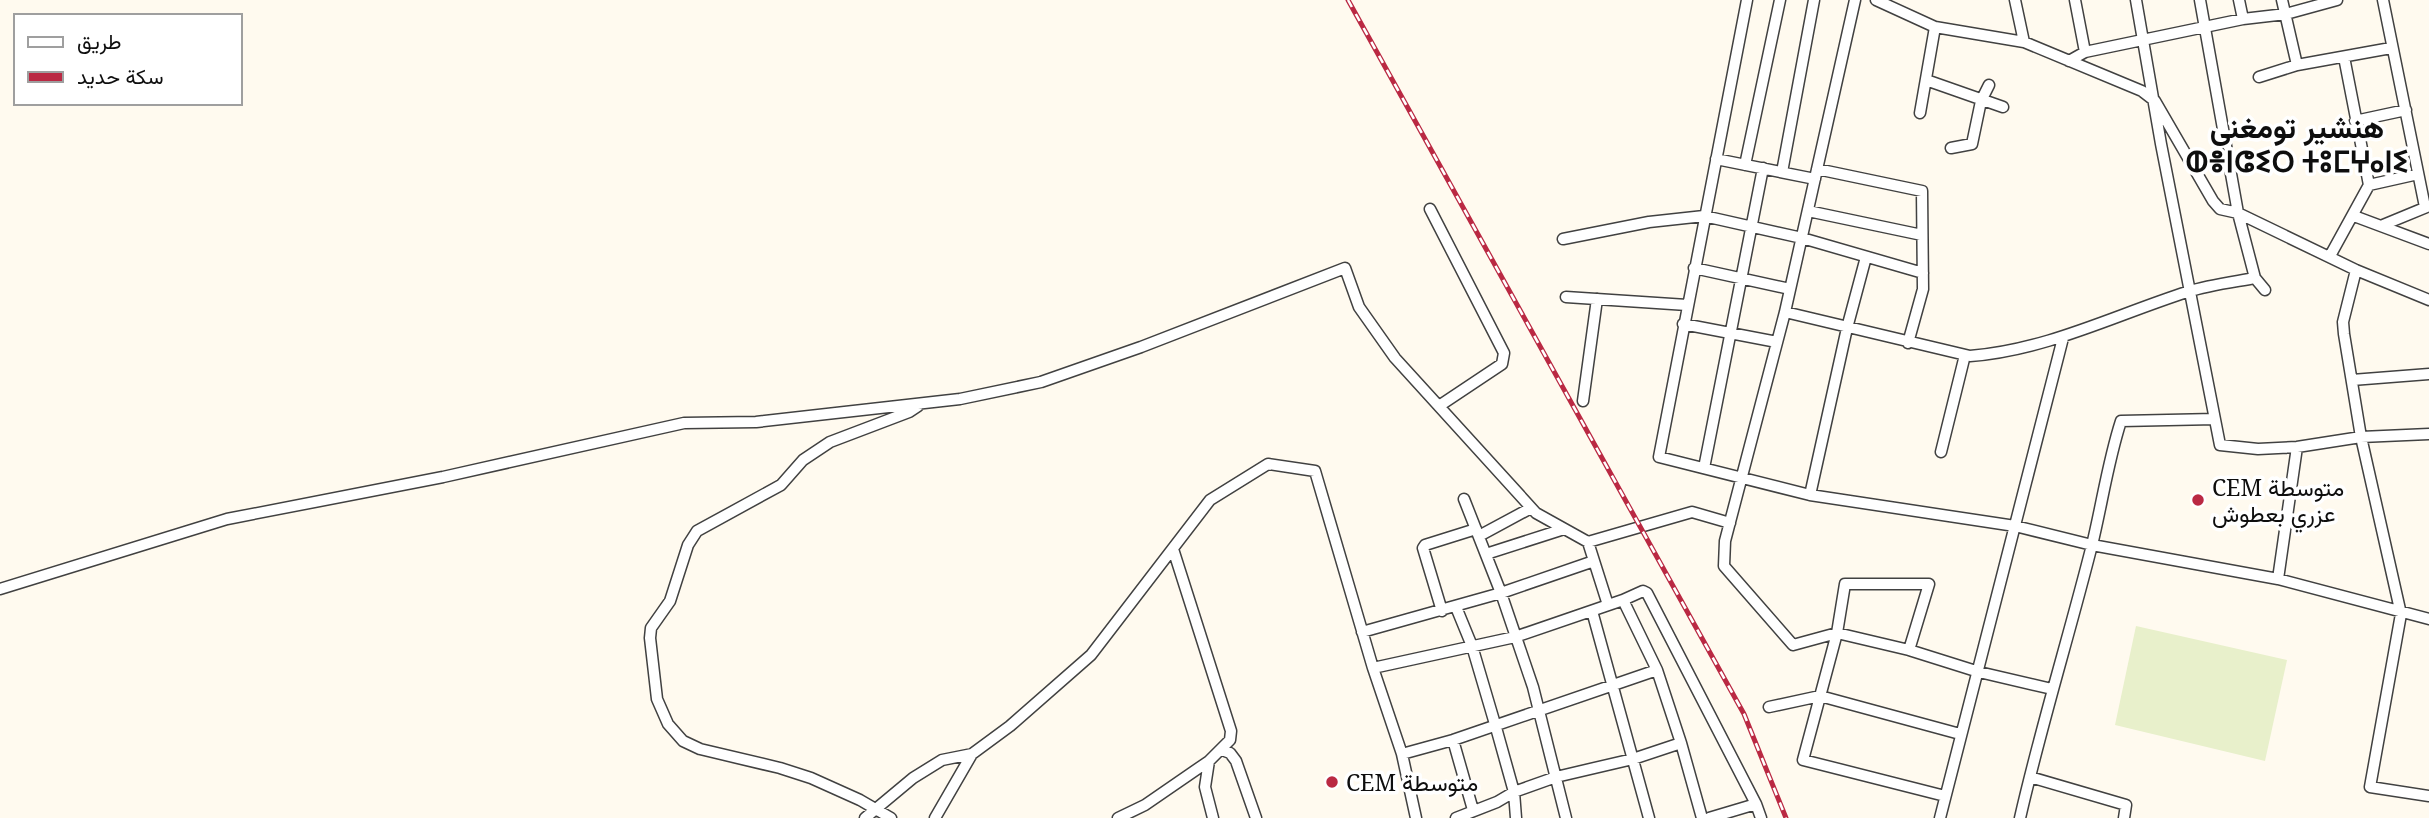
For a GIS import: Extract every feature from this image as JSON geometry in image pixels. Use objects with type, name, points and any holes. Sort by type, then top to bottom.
[{"type":"street","points":[[1747,0],[1659,457],[1810,495],[2015,526],[2092,545],[2278,579],[2401,614],[2429,619]]},
{"type":"street","points":[[1745,165],[1780,0]]},
{"type":"street","points":[[1782,172],[1814,0]]},
{"type":"street","points":[[1855,0],[1785,312],[1725,541],[1724,566],[1793,645],[1836,632],[2052,689]]},
{"type":"street","points":[[1877,0],[1935,27],[2024,42],[2142,91],[2155,101],[2220,209],[2238,213],[2356,270],[2429,300]]},
{"type":"street","points":[[2015,0],[2024,42]]},
{"type":"street","points":[[2075,0],[2085,52]]},
{"type":"street","points":[[2136,0],[2161,144],[2220,444],[2258,449],[2429,434]]},
{"type":"street","points":[[2200,0],[2238,213],[2256,278],[2265,290]]},
{"type":"street","points":[[2239,0],[2244,19]]},
{"type":"street","points":[[2282,0],[2297,65]]},
{"type":"street","points":[[2069,61],[2085,52],[2244,19],[2286,14],[2337,0]]},
{"type":"street","points":[[2383,0],[2391,48],[2427,207],[2383,225]]},
{"type":"street","points":[[1920,113],[1935,27]]},
{"type":"street","points":[[2259,77],[2297,65],[2391,48]]},
{"type":"street","points":[[2330,256],[2369,185],[2344,57]]},
{"type":"street","points":[[1926,80],[2003,107]]},
{"type":"street","points":[[1951,148],[1972,144],[1981,101],[1989,85]]},
{"type":"street","points":[[2355,121],[2406,110]]},
{"type":"street","points":[[1716,159],[1782,172],[1816,174],[1922,191],[1923,289],[1908,343]]},
{"type":"street","points":[[1704,468],[1763,168]]},
{"type":"street","points":[[2369,185],[2418,173]]},
{"type":"street","points":[[1430,209],[1504,353],[1502,364],[1439,406]]},
{"type":"street","points":[[1808,211],[1922,235]]},
{"type":"street","points":[[1563,239],[1649,222],[1704,216],[1802,237],[1923,274]]},
{"type":"street","points":[[2354,216],[2429,244]]},
{"type":"street","points":[[1810,495],[1847,328],[1866,257]]},
{"type":"street","points":[[0,589],[227,519],[443,477],[684,423],[756,422],[960,399],[1041,382],[1141,347],[1345,268],[1359,307],[1395,358],[1536,513],[1588,542],[1608,605]]},
{"type":"street","points":[[1694,268],[1790,289]]},
{"type":"street","points":[[2356,270],[2343,322],[2361,438],[2401,614],[2370,787],[2429,796]]},
{"type":"street","points":[[1785,312],[1908,343],[1965,355],[1985,355],[2063,338],[2189,291],[2256,278]]},
{"type":"street","points":[[1566,297],[1687,305]]},
{"type":"street","points":[[1583,401],[1597,299]]},
{"type":"street","points":[[1683,324],[1777,342]]},
{"type":"street","points":[[1940,818],[2063,338]]},
{"type":"street","points":[[1941,452],[1965,355]]},
{"type":"street","points":[[2352,380],[2429,374]]},
{"type":"street","points":[[891,818],[811,778],[700,749],[683,741],[668,724],[657,699],[650,638],[651,628],[670,601],[688,545],[697,531],[781,485],[803,460],[830,442],[909,412],[923,403]]},
{"type":"street","points":[[2020,818],[2092,545],[2112,448],[2121,421],[2215,419]]},
{"type":"street","points":[[2278,579],[2297,447]]},
{"type":"street","points":[[934,818],[972,754],[1010,726],[1091,655],[1210,500],[1268,464],[1315,471],[1373,668],[1402,754],[1416,818]]},
{"type":"street","points":[[1464,499],[1501,593],[1538,709],[1566,818]]},
{"type":"street","points":[[1442,611],[1424,545],[1477,532],[1531,508]]},
{"type":"street","points":[[1588,542],[1692,512],[1730,523]]},
{"type":"street","points":[[1486,554],[1564,529]]},
{"type":"street","points":[[1118,818],[1145,805],[1209,761],[1230,740],[1229,723],[1173,549]]},
{"type":"street","points":[[1362,632],[1456,607],[1594,561]]},
{"type":"street","points":[[1909,650],[1929,584],[1844,584],[1836,632],[1802,760],[1945,796]]},
{"type":"street","points":[[1373,668],[1515,637],[1643,591],[1647,593],[1761,818]]},
{"type":"street","points":[[1623,600],[1657,670],[1702,818]]},
{"type":"street","points":[[1456,607],[1472,646],[1495,724],[1514,792],[1517,818]]},
{"type":"street","points":[[1592,611],[1649,818]]},
{"type":"street","points":[[1402,754],[1452,740],[1657,670]]},
{"type":"street","points":[[1769,707],[1820,696],[1960,734]]},
{"type":"street","points":[[1452,740],[1473,810]]},
{"type":"street","points":[[1456,818],[1556,777],[1633,759],[1681,743]]},
{"type":"street","points":[[1222,750],[1230,753],[1236,761],[1256,818]]},
{"type":"street","points":[[865,818],[913,778],[942,760],[972,754]]},
{"type":"street","points":[[1209,761],[1205,787],[1213,818]]},
{"type":"street","points":[[2030,776],[2126,805],[2124,818]]},
{"type":"street","points":[[1709,818],[1756,804]]},
{"type":"green space","points":[[2136,626],[2287,660],[2265,761],[2115,725]]},
{"type":"railway","points":[[1348,0],[1744,714],[1786,818]]},
{"type":"place","name":"CEM متوسطة عزري بعطوش","points":[[2198,500]]},
{"type":"place","name":"CEM متوسطة","points":[[1332,782]]},
{"type":"district","name":"هنشير تومغني ⵀⴻⵏⵛⵉⵔ ⵜⵓⵎⵖⴰⵏⵉ","points":[[2297,143]]}]
